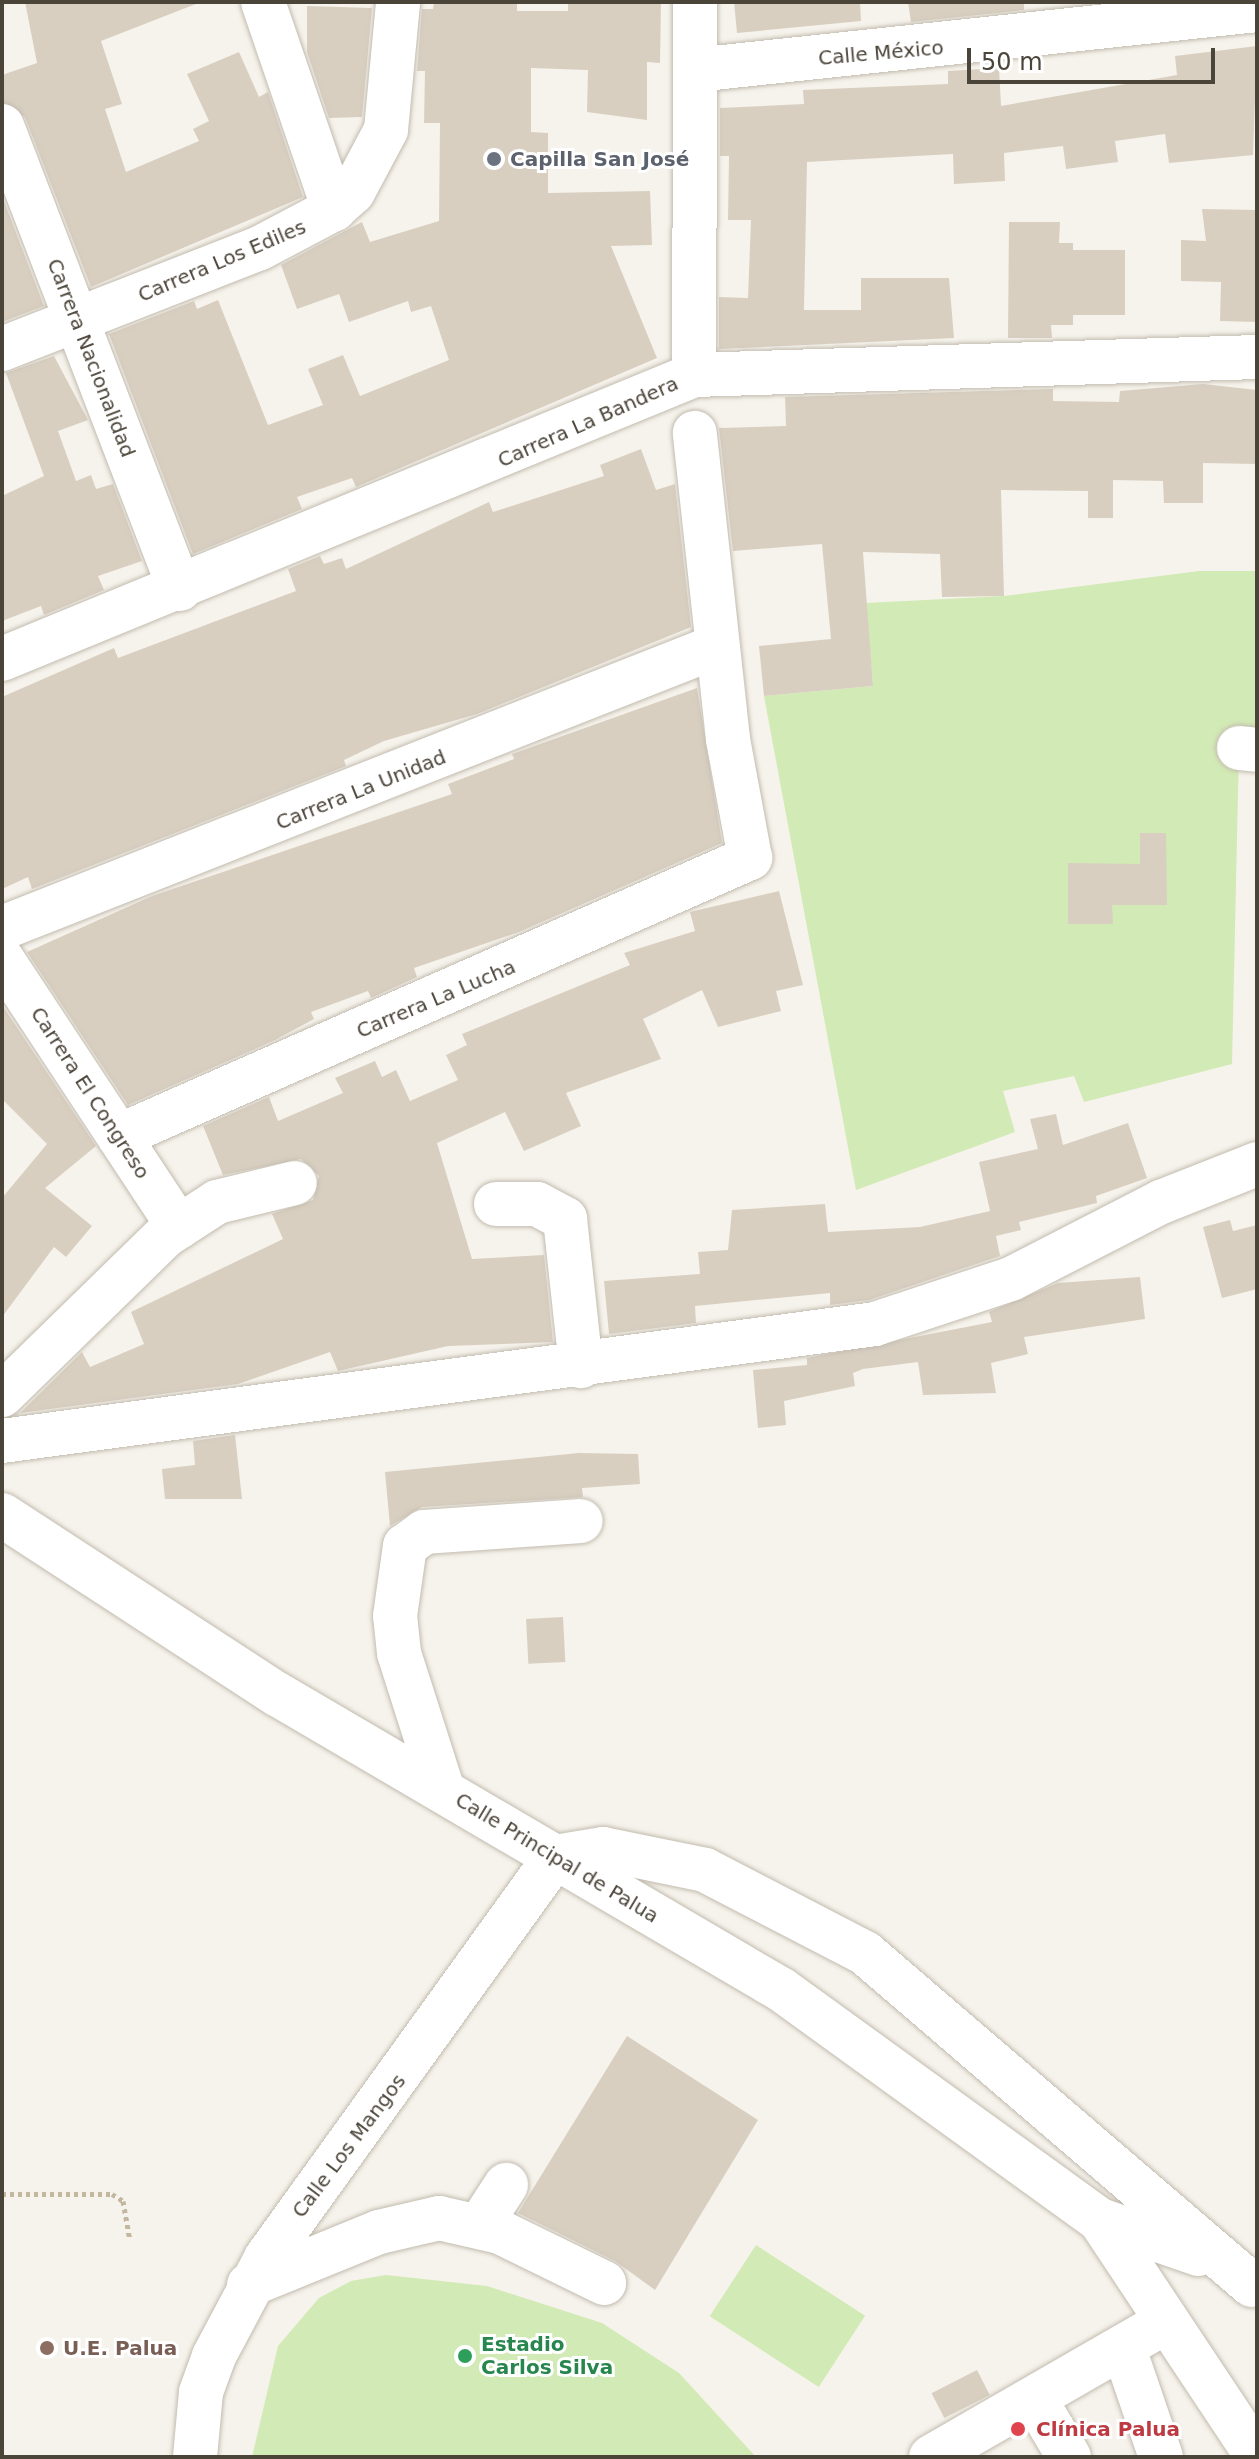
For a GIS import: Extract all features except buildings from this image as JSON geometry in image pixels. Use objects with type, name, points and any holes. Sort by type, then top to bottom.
[{"type":"street","points":[[263,2],[334,209]]},
{"type":"street","name":"Carrera Los Ediles","points":[[2,349],[260,248],[334,209],[353,192],[386,130],[398,2]]},
{"type":"street","points":[[694,375],[695,2]]},
{"type":"street","name":"Calle México","points":[[695,70],[1245,8]]},
{"type":"street","name":"Carrera Nacionalidad","points":[[2,126],[180,589]]},
{"type":"street","name":"Carrera La Bandera","points":[[2,659],[180,589],[694,375],[1257,357]]},
{"type":"street","points":[[695,433],[717,646]]},
{"type":"street","name":"Carrera La Lucha","points":[[119,1136],[750,858],[717,646]]},
{"type":"street","name":"Carrera La Unidad","points":[[2,928],[717,646]]},
{"type":"street","name":"Carrera El Congreso","points":[[2,959],[179,1227]]},
{"type":"street","points":[[2,1441],[581,1366],[911,1315],[1011,1279],[1161,1202],[1257,1164]]},
{"type":"street","points":[[2,1395],[134,1261],[179,1227],[217,1202],[295,1183]]},
{"type":"street","points":[[496,1204],[537,1204],[565,1219],[581,1366]]},
{"type":"street","name":"Calle Principal de Palua","points":[[2,1515],[277,1694],[826,2019],[1100,2220],[1188,2250],[1254,2289]]},
{"type":"street","points":[[443,1791],[399,1653],[395,1616],[405,1546],[424,1532],[581,1521]]},
{"type":"street","points":[[555,1857],[603,1849],[653,1855],[705,1870],[829,1929],[1254,2289]]},
{"type":"street","name":"Calle Los Mangos","points":[[195,2457],[201,2392],[249,2285],[555,1857]]},
{"type":"street","points":[[480,2225],[506,2185]]},
{"type":"street","points":[[249,2285],[379,2232],[439,2218],[480,2225],[604,2283]]},
{"type":"street","name":"Calle Principal de Palua","points":[[1100,2220],[1164,2323],[1257,2456]]},
{"type":"street","points":[[931,2457],[1036,2401],[1164,2323]]},
{"type":"street","points":[[1124,2349],[1161,2457]]},
{"type":"street","points":[[1036,2401],[1069,2457]]},
{"type":"path","points":[[2,2194],[112,2194],[123,2201],[130,2239]]},
{"type":"green space","points":[[1199,571],[1257,571],[1257,750],[1239,748],[1232,1064],[1084,1102],[1074,1076],[1003,1091],[1015,1132],[856,1190],[764,696],[873,686],[866,603],[1004,596]]},
{"type":"green space","points":[[756,2245],[865,2316],[819,2387],[710,2316]]},
{"type":"green space","name":"Estadio Carlos Silva","points":[[386,2275],[487,2286],[602,2323],[679,2373],[756,2457],[252,2457],[278,2346],[319,2298],[351,2281]]},
{"type":"place","name":"Capilla San José","points":[[494,159]]},
{"type":"place","name":"U.E. Palua","points":[[47,2348]]},
{"type":"place","name":"Estadio Carlos Silva","points":[[465,2356]]},
{"type":"place","name":"Clínica Palua","points":[[1018,2429]]}]
